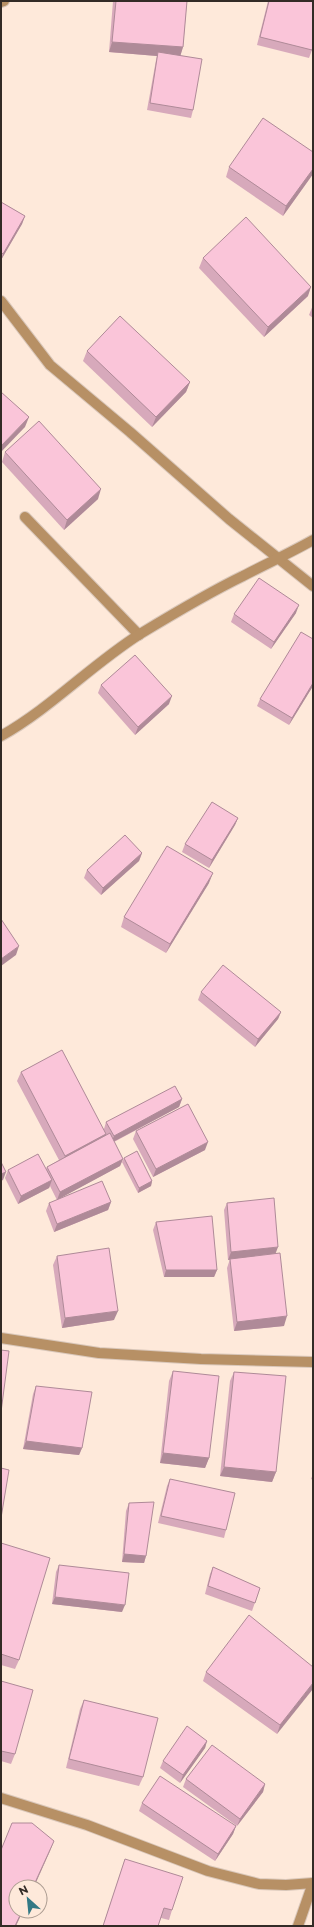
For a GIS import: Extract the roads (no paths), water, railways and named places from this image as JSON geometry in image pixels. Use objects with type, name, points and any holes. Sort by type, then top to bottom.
[{"type":"street","points":[[1,301],[50,365],[130,432],[229,519],[313,586]]},
{"type":"street","points":[[24,517],[139,635]]},
{"type":"street","points":[[1,736],[29,720],[81,677],[139,635],[242,576],[280,559],[313,540]]},
{"type":"street","points":[[1,1338],[99,1353],[202,1359],[313,1362]]},
{"type":"street","points":[[1,1798],[87,1825],[208,1871],[259,1884],[286,1885],[313,1883],[298,1926]]}]
